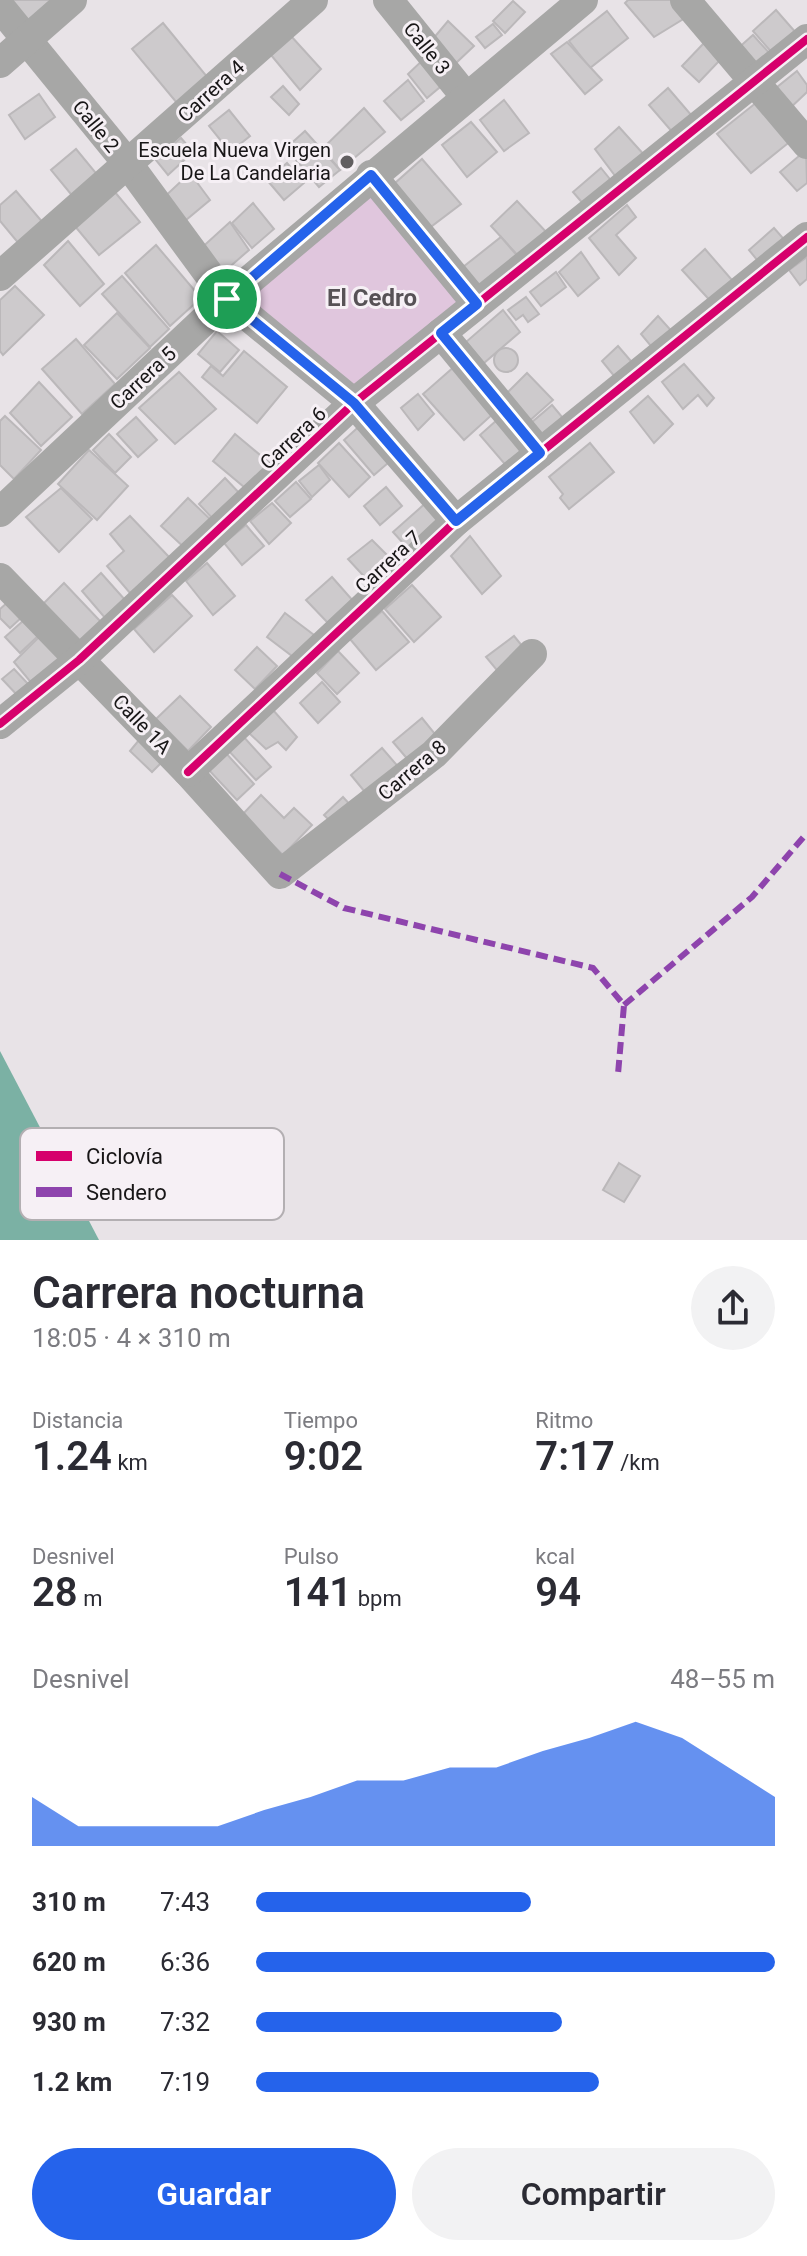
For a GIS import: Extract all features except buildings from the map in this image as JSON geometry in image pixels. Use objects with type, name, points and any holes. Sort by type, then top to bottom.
[{"type":"street","points":[[0,63],[72,0]]},
{"type":"street","name":"Carrera 4","points":[[0,276],[313,0]]},
{"type":"street","name":"Calle 3","points":[[388,0],[466,97]]},
{"type":"street","name":"Carrera 5","points":[[0,512],[227,299],[583,0]]},
{"type":"street","points":[[685,0],[807,144]]},
{"type":"street","name":"Calle 2","points":[[0,7],[128,164],[227,299],[354,403],[456,521]]},
{"type":"street","name":"Carrera 6","points":[[0,724],[79,660],[354,403],[807,39]]},
{"type":"street","points":[[371,175],[477,304]]},
{"type":"street","name":"Carrera 7","points":[[188,772],[456,521],[807,237]]},
{"type":"street","points":[[441,333],[540,453]]},
{"type":"street","name":"Calle 1A","points":[[0,578],[188,772],[280,874]]},
{"type":"street","name":"Carrera 8","points":[[280,874],[434,754],[532,654]]},
{"type":"shaded area","points":[[371,175],[477,304],[354,403],[227,299]]},
{"type":"shaded area","points":[[0,1051],[40,1128],[20,1128],[20,1220],[89,1220],[99,1240],[0,1240]]},
{"type":"marked path","points":[[624,1005],[752,897],[807,833]]},
{"type":"marked path","points":[[280,874],[344,908],[593,968],[624,1005],[618,1074]]},
{"type":"cycle path","points":[[0,724],[79,660],[354,403],[807,39]]},
{"type":"cycle path","points":[[188,772],[456,521],[807,237]]},
{"type":"place","name":"Escuela Nueva Virgen De La Candelaria","points":[[347,162]]},
{"type":"district","name":"El Cedro","points":[[372,298]]},
{"type":"route","points":[[371,175],[477,304],[441,333],[540,453],[456,521],[354,403],[227,299],[371,175]]}]
